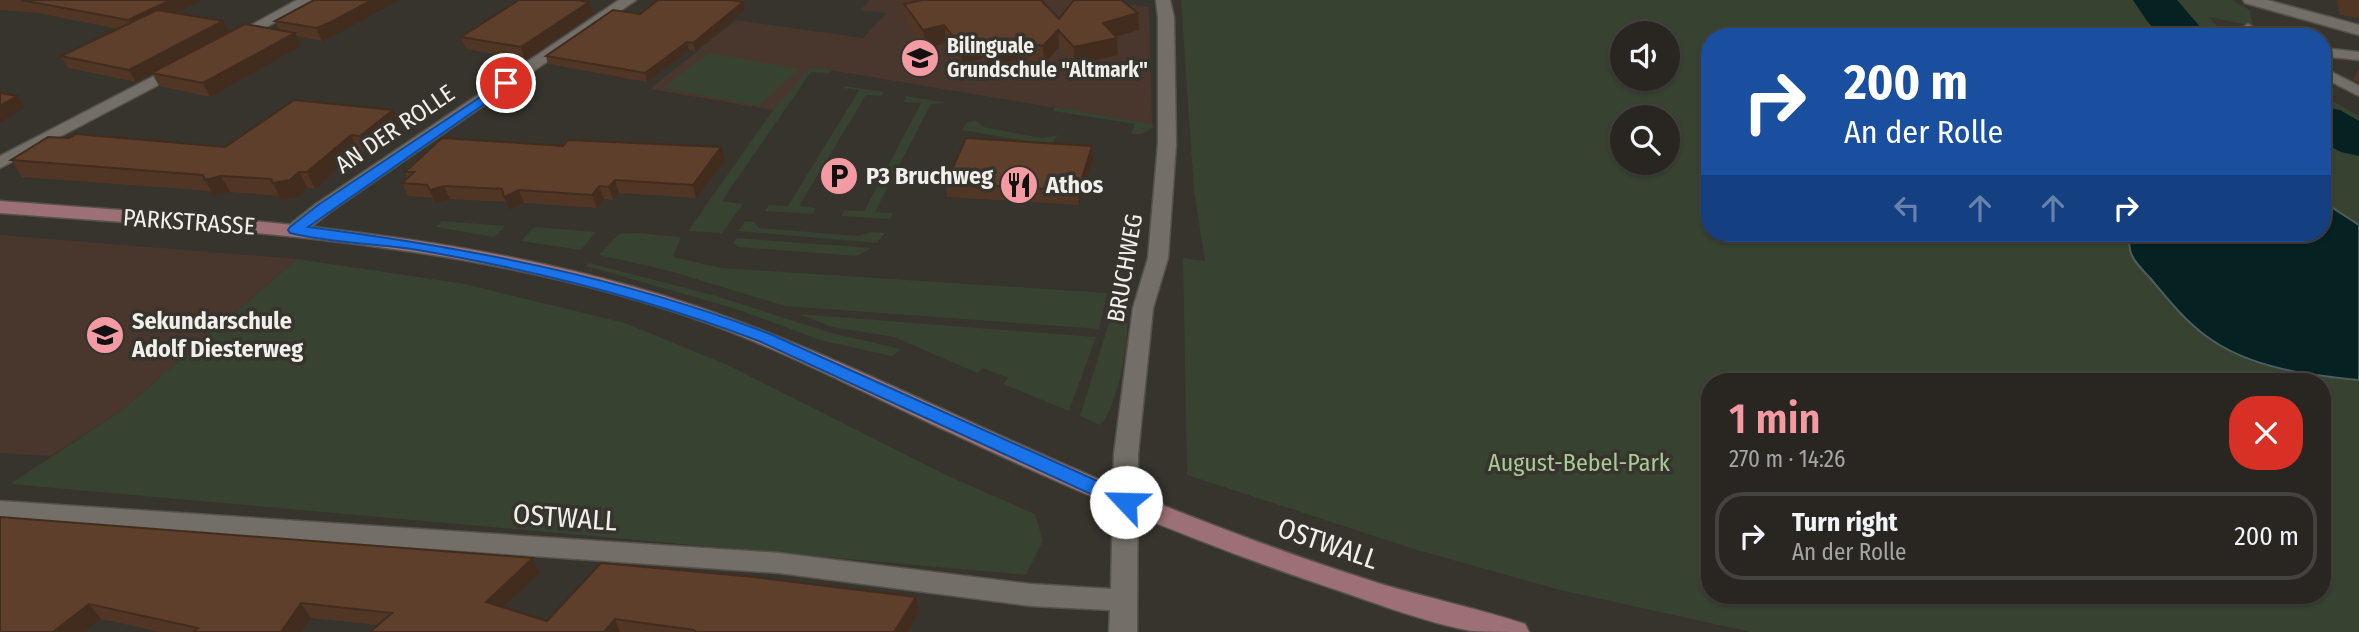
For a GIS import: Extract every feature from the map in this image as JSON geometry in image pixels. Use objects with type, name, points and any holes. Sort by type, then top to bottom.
[{"type":"main road","name":"PARKSTRASSE","points":[[0,207],[295,230],[411,245],[502,261],[607,286],[680,307],[764,337],[1126,502]]},
{"type":"main road","name":"OSTWALL","points":[[1126,502],[1282,562],[1413,605],[1515,632]]},
{"type":"street","points":[[222,46],[308,0]]},
{"type":"street","name":"AN DER ROLLE","points":[[295,230],[629,0]]},
{"type":"street","name":"BRUCHWEG","points":[[1123,632],[1129,424],[1143,308],[1158,258],[1166,157],[1166,17],[1163,0]]},
{"type":"street","points":[[2257,3],[2359,30]]},
{"type":"street","points":[[0,163],[197,59]]},
{"type":"street","name":"OSTWALL","points":[[4,514],[779,563],[1031,594],[1124,600]]},
{"type":"lane","points":[[2331,53],[2359,56]]},
{"type":"lane","points":[[2331,76],[2359,92]]},
{"type":"shaded area","name":"Bilinguale Grundschule \"Altmark\"","points":[[870,0],[1089,0],[1149,7],[1152,124],[812,67],[773,110],[650,89],[736,20],[863,38],[886,13],[860,10]]},
{"type":"shaded area","name":"Sekundarschule Adolf Diesterweg","points":[[0,235],[297,259],[121,411],[51,456],[0,453]]},
{"type":"green space","name":"August-Bebel-Park","points":[[1181,0],[2232,0],[2250,10],[2253,26],[2209,17],[2219,28],[1701,28],[1701,242],[2331,242],[2331,100],[2359,116],[2359,632],[1751,632],[1560,590],[1417,550],[1187,475],[1183,258],[1205,261],[1194,191]]},
{"type":"green space","points":[[708,53],[800,69],[759,106],[663,88]]},
{"type":"green space","points":[[811,67],[833,70],[829,73],[811,72],[722,201],[743,204],[722,233],[688,231],[773,110]]},
{"type":"green space","points":[[845,86],[884,92],[882,96],[866,95],[799,206],[816,208],[813,214],[765,211],[769,205],[788,206],[859,90],[842,88]]},
{"type":"green space","points":[[906,96],[948,103],[931,104],[875,212],[893,213],[890,219],[841,216],[844,210],[864,211],[921,103],[903,102]]},
{"type":"green space","points":[[1055,107],[1152,124],[1153,128],[1142,134],[1131,134],[1135,124],[1053,111]]},
{"type":"green space","points":[[977,121],[983,127],[1042,138],[1058,135],[1051,145],[962,130],[967,122]]},
{"type":"green space","points":[[442,221],[505,226],[494,237],[436,227]]},
{"type":"green space","points":[[745,221],[754,222],[759,228],[859,236],[872,232],[885,233],[877,243],[738,231]]},
{"type":"green space","points":[[534,227],[596,232],[581,250],[521,241]]},
{"type":"green space","points":[[619,234],[681,237],[673,257],[722,268],[1107,293],[1099,329],[785,306],[666,270],[599,255]]},
{"type":"green space","points":[[736,238],[872,248],[857,256],[738,247],[734,243]]},
{"type":"green space","points":[[297,259],[465,284],[625,323],[730,366],[944,474],[1035,514],[1043,541],[1026,575],[10,484],[121,411]]},
{"type":"green space","points":[[589,263],[716,296],[832,333],[901,349],[892,356],[823,341],[736,309],[586,266]]},
{"type":"green space","points":[[1117,297],[1127,317],[1127,341],[1117,391],[1106,418],[1100,425],[1080,416]]},
{"type":"green space","points":[[799,314],[1096,337],[1069,411],[1003,384],[1008,378],[983,368],[977,373],[894,337],[832,327]]},
{"type":"water","points":[[2331,207],[2359,225],[2359,380],[2331,377],[2331,373],[2304,373],[2279,368],[2241,356],[2223,347],[2183,316],[2137,263],[2130,242],[2331,242]]},
{"type":"building","points":[[21,0],[171,0],[128,20]]},
{"type":"building","points":[[314,0],[372,0],[316,28],[275,21]]},
{"type":"building","points":[[519,0],[589,2],[521,47],[461,37]]},
{"type":"building","points":[[658,0],[743,2],[693,43],[687,42],[645,73],[546,56],[613,10],[640,14]]},
{"type":"building","points":[[922,0],[1041,0],[1059,19],[1074,0],[1121,0],[1138,13],[1103,23],[1117,38],[1074,47],[1058,30],[1043,46],[1018,41],[986,48],[981,41],[960,46],[944,25],[923,30],[904,4]]},
{"type":"building","points":[[157,10],[223,21],[129,70],[61,56]]},
{"type":"building","points":[[245,24],[295,33],[203,83],[151,73]]},
{"type":"building","points":[[0,93],[17,96],[0,106]]},
{"type":"building","points":[[294,100],[393,110],[360,136],[351,135],[307,172],[299,172],[290,180],[273,183],[271,179],[221,176],[205,180],[203,175],[11,160],[48,137],[69,138],[76,134],[225,147]]},
{"type":"building","points":[[442,138],[563,146],[568,140],[721,147],[693,185],[615,180],[609,187],[599,186],[592,195],[519,190],[504,197],[502,189],[444,186],[430,190],[427,185],[402,183],[414,172],[405,172]]},
{"type":"building","name":"Athos","points":[[966,138],[1092,146],[1078,191],[946,183]]},
{"type":"building","points":[[0,517],[533,558],[486,602],[547,621],[601,563],[754,577],[916,597],[894,632],[696,632],[615,619],[604,632],[370,632],[392,613],[301,603],[281,632],[193,632],[198,628],[89,604],[53,632],[0,632]]},
{"type":"waterway","points":[[2155,0],[2162,12],[2178,28]]},
{"type":"waterway","points":[[2331,126],[2359,141]]},
{"type":"place","name":"Bilinguale Grundschule \"Altmark\"","points":[[920,58]]},
{"type":"place","name":"P3 Bruchweg","points":[[839,176]]},
{"type":"place","name":"Athos","points":[[1019,185]]},
{"type":"place","name":"Sekundarschule Adolf Diesterweg","points":[[105,335]]},
{"type":"route","points":[[506,83],[295,230],[411,245],[548,271],[627,291],[718,319],[764,337],[1126,502]]}]
